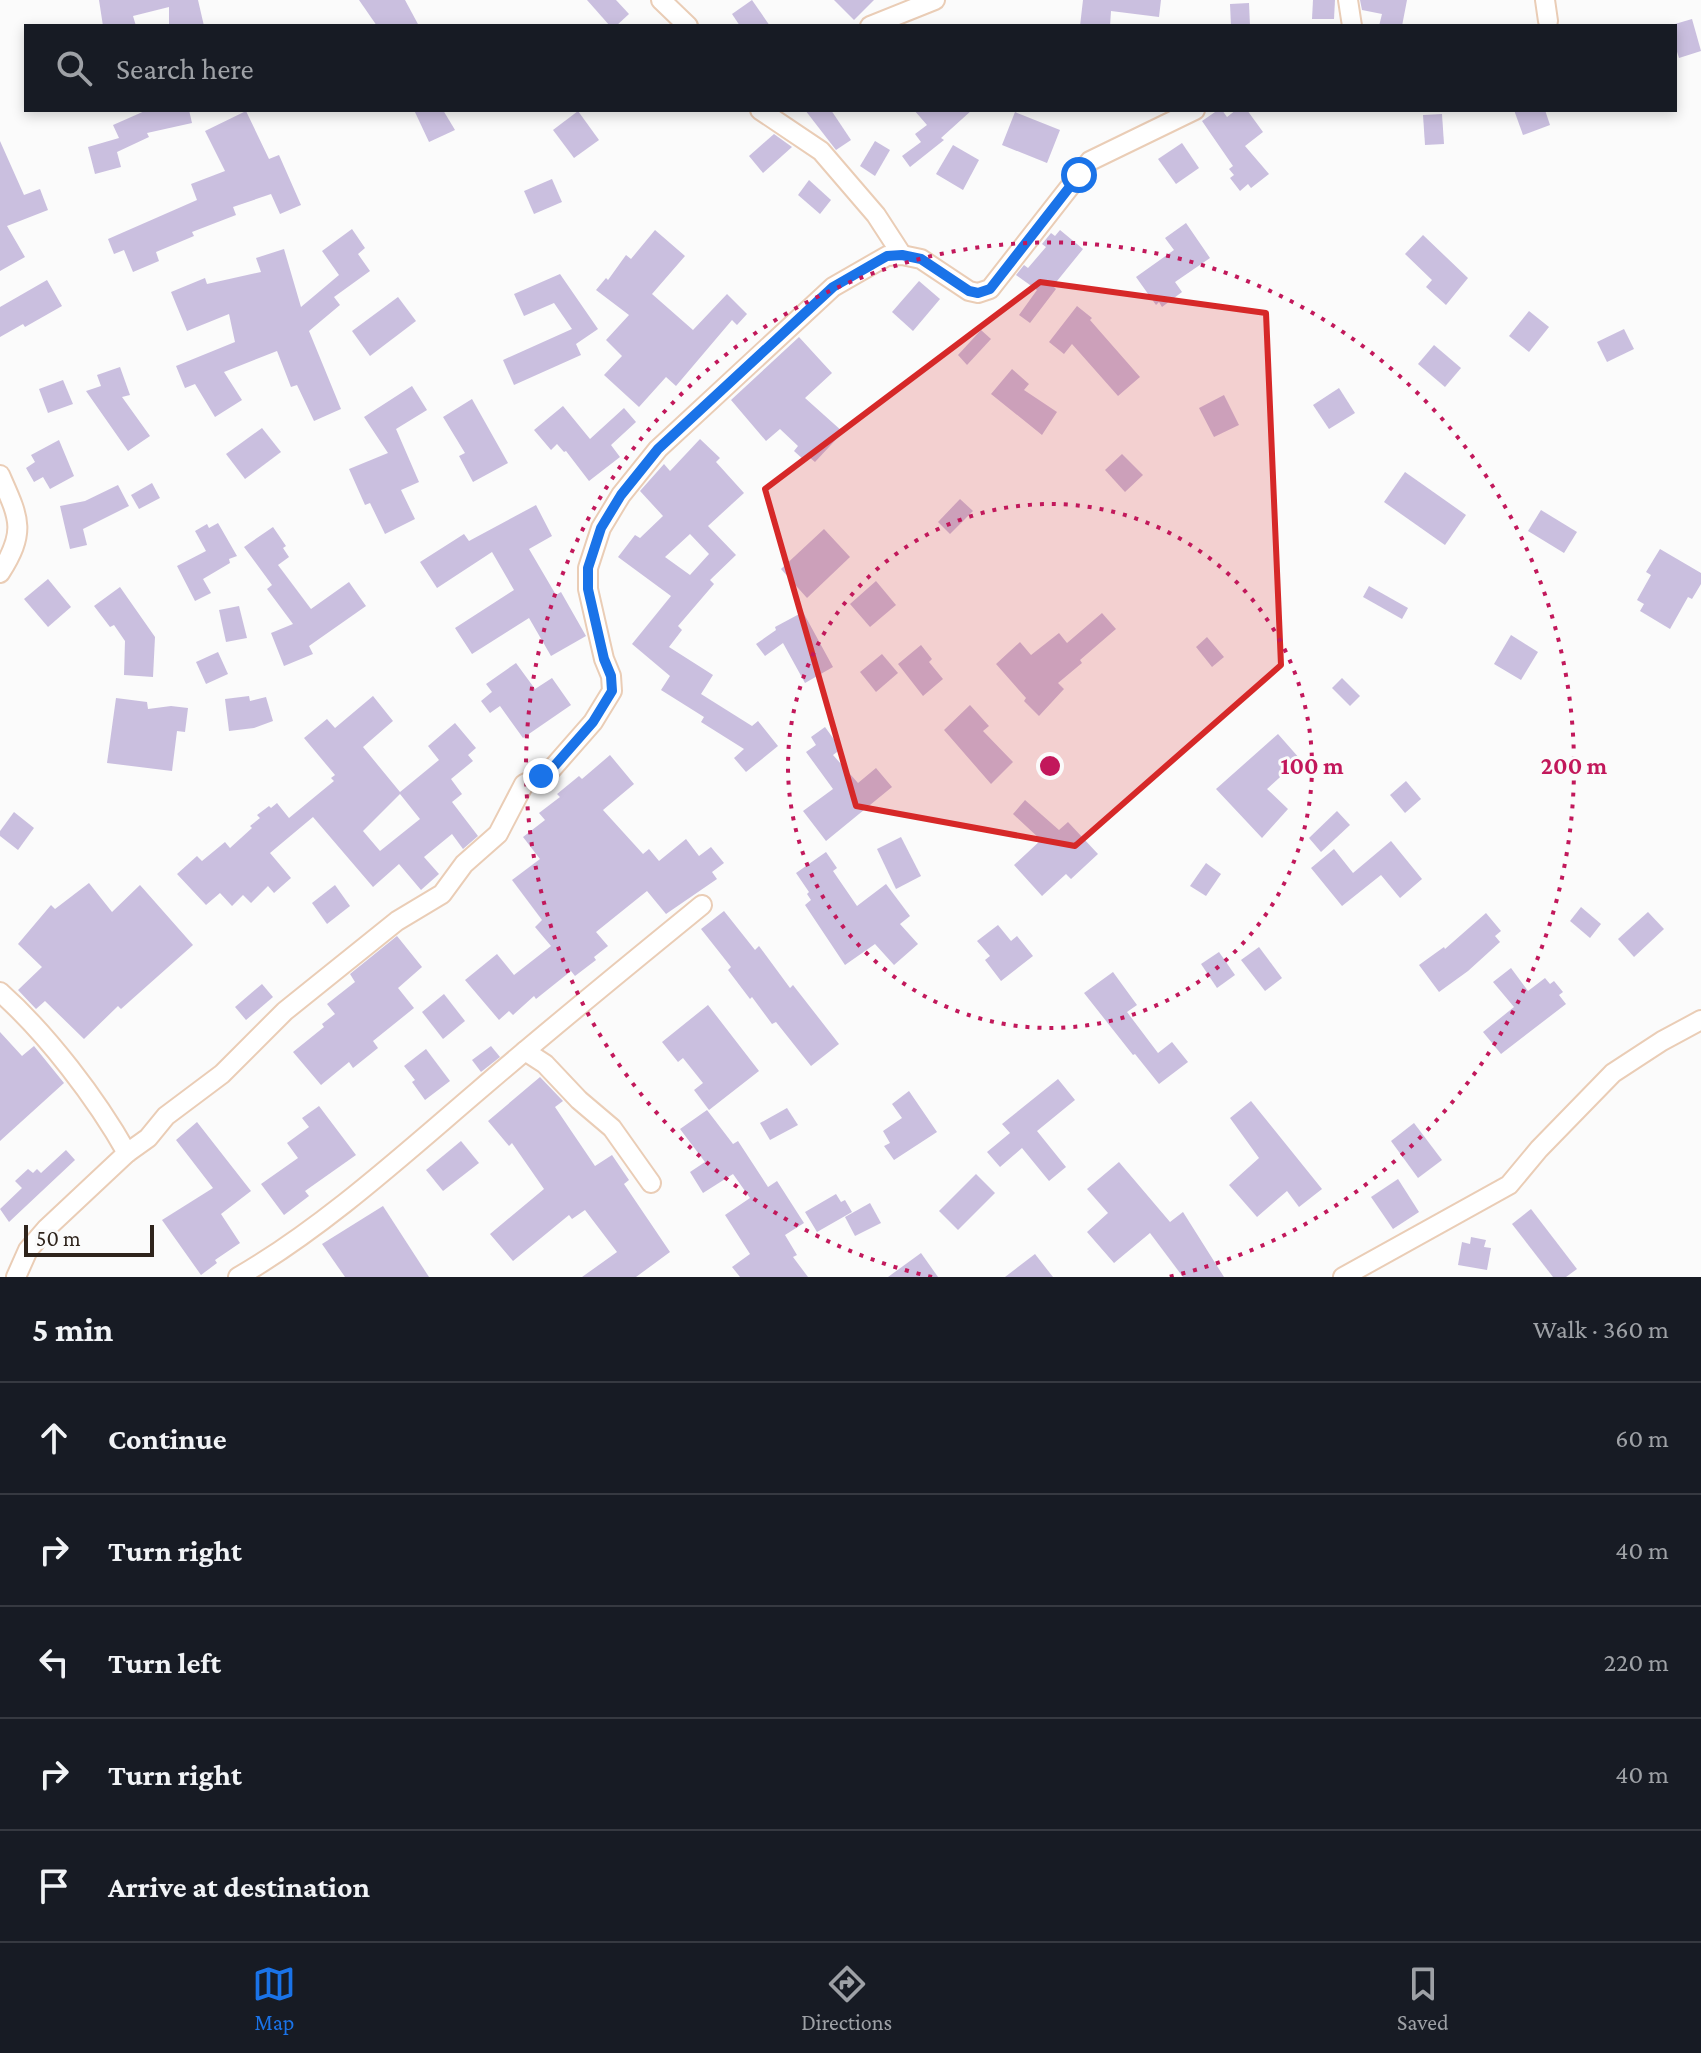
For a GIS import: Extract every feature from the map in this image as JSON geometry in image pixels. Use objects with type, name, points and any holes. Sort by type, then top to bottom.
[{"type":"street","points":[[661,0],[686,24]]},
{"type":"street","points":[[875,24],[935,0]]},
{"type":"street","points":[[1348,0],[1352,24]]},
{"type":"street","points":[[1545,0],[1548,21]]},
{"type":"street","points":[[763,112],[821,151],[876,215],[902,255]]},
{"type":"street","points":[[16,1277],[28,1250],[47,1228],[127,1153],[148,1138],[177,1106],[222,1074],[285,1011],[397,921],[442,894],[464,864],[498,834],[524,784],[550,771],[593,722],[612,691],[611,676],[604,659],[588,589],[588,568],[601,528],[621,495],[658,449],[833,287],[887,256],[902,255],[921,259],[969,291],[978,293],[990,289],[1090,161],[1191,112]]},
{"type":"street","points":[[0,475],[15,509],[18,539],[0,573]]},
{"type":"street","points":[[238,1277],[270,1258],[382,1174],[702,905]]},
{"type":"street","points":[[0,992],[22,1012],[82,1087],[108,1120],[127,1153]]},
{"type":"street","points":[[1343,1277],[1509,1185],[1539,1149],[1613,1073],[1701,1020]]},
{"type":"street","points":[[525,1051],[545,1064],[579,1100],[612,1128],[651,1183]]},
{"type":"highlighted area","points":[[1040,282],[1266,313],[1281,665],[1075,846],[856,806],[765,489]]},
{"type":"building","points":[[99,0],[198,0],[204,24],[169,24],[169,7],[133,16],[135,24],[103,24]]},
{"type":"building","points":[[359,0],[405,0],[418,24],[376,24]]},
{"type":"building","points":[[587,0],[616,0],[629,14],[618,24],[608,24]]},
{"type":"building","points":[[752,0],[769,24],[739,24],[732,14]]},
{"type":"building","points":[[834,0],[874,0],[854,20]]},
{"type":"building","points":[[1083,0],[1161,0],[1159,17],[1111,11],[1110,24],[1080,24]]},
{"type":"building","points":[[1313,0],[1335,0],[1334,19],[1312,19]]},
{"type":"building","points":[[1360,0],[1407,0],[1402,24],[1380,24],[1382,14],[1362,10]]},
{"type":"building","points":[[1249,3],[1250,24],[1231,24],[1230,4]]},
{"type":"building","points":[[1692,19],[1701,51],[1679,58],[1675,24]]},
{"type":"building","points":[[142,112],[189,112],[192,123],[147,133],[149,137],[117,152],[121,167],[95,174],[88,147],[119,138],[113,125]]},
{"type":"building","points":[[246,112],[269,159],[279,155],[301,205],[280,214],[271,194],[233,207],[236,215],[192,232],[194,236],[156,252],[159,261],[133,272],[124,250],[114,254],[108,239],[197,200],[191,184],[225,171],[205,131]]},
{"type":"building","points":[[415,112],[444,112],[455,130],[429,142]]},
{"type":"building","points":[[579,112],[599,140],[574,158],[553,130]]},
{"type":"building","points":[[807,112],[832,112],[851,140],[836,150]]},
{"type":"building","points":[[916,112],[970,112],[941,138],[944,140],[910,167],[902,156],[921,142],[915,134],[927,125]]},
{"type":"building","points":[[1015,112],[1060,130],[1047,163],[1002,145]]},
{"type":"building","points":[[1215,112],[1223,112],[1227,117],[1233,112],[1248,112],[1263,132],[1245,146],[1269,174],[1251,188],[1248,184],[1240,191],[1230,178],[1234,175],[1229,169],[1233,166],[1202,121]]},
{"type":"building","points":[[1515,112],[1546,112],[1550,125],[1523,135]]},
{"type":"building","points":[[1442,114],[1444,144],[1425,145],[1423,115]]},
{"type":"building","points":[[774,134],[792,147],[763,173],[749,156]]},
{"type":"building","points":[[0,141],[24,195],[40,189],[48,210],[7,226],[25,257],[0,271]]},
{"type":"building","points":[[875,141],[890,150],[875,176],[860,166]]},
{"type":"building","points":[[1182,143],[1199,168],[1176,184],[1158,159]]},
{"type":"building","points":[[953,145],[979,160],[963,190],[936,174]]},
{"type":"building","points":[[552,179],[562,202],[534,214],[524,191]]},
{"type":"building","points":[[809,180],[831,200],[820,214],[798,195]]},
{"type":"building","points":[[1186,223],[1210,258],[1175,282],[1182,292],[1162,307],[1159,302],[1156,305],[1136,277],[1174,250],[1165,238]]},
{"type":"building","points":[[352,229],[365,248],[358,254],[370,271],[334,297],[340,305],[309,331],[341,409],[314,421],[297,385],[291,387],[277,351],[224,372],[242,400],[215,417],[195,384],[185,388],[176,366],[235,342],[229,314],[187,331],[171,292],[205,278],[207,284],[261,272],[256,258],[284,249],[301,307],[339,275],[322,251]]},
{"type":"building","points":[[655,230],[685,256],[652,294],[693,330],[727,294],[747,314],[737,325],[732,320],[676,386],[666,377],[639,407],[604,375],[622,356],[606,340],[629,315],[596,290],[606,278],[608,280],[626,255],[631,259]]},
{"type":"building","points":[[1060,230],[1083,249],[1053,286],[1056,289],[1030,323],[1019,315],[1037,290],[1016,275],[1024,265],[1028,268],[1046,247],[1042,244],[1051,233],[1055,236]]},
{"type":"building","points":[[1423,235],[1468,278],[1446,305],[1426,287],[1432,280],[1405,254]]},
{"type":"building","points":[[560,274],[598,329],[576,344],[581,355],[514,385],[503,360],[572,329],[554,303],[524,316],[514,294]]},
{"type":"building","points":[[47,280],[62,306],[0,337],[0,307]]},
{"type":"building","points":[[919,281],[940,299],[913,331],[892,312]]},
{"type":"building","points":[[398,297],[416,321],[370,356],[352,331]]},
{"type":"building","points":[[1077,306],[1092,318],[1090,320],[1140,377],[1118,396],[1072,344],[1064,354],[1049,342]]},
{"type":"building","points":[[1529,311],[1549,327],[1529,352],[1509,336]]},
{"type":"building","points":[[1624,329],[1634,349],[1607,362],[1597,342]]},
{"type":"building","points":[[981,330],[991,339],[967,365],[958,355]]},
{"type":"building","points":[[799,337],[832,373],[805,398],[843,432],[815,462],[809,457],[805,461],[794,451],[798,446],[780,429],[766,441],[731,400]]},
{"type":"building","points":[[1434,345],[1461,368],[1445,387],[1418,364]]},
{"type":"building","points":[[120,367],[130,395],[122,397],[150,436],[128,451],[86,391],[101,386],[97,375]]},
{"type":"building","points":[[1012,369],[1029,384],[1024,390],[1057,412],[1042,435],[991,394]]},
{"type":"building","points":[[63,380],[73,404],[48,413],[39,389]]},
{"type":"building","points":[[412,386],[427,410],[396,429],[419,482],[401,490],[415,519],[385,534],[370,503],[365,505],[349,469],[388,453],[364,417]]},
{"type":"building","points":[[1339,388],[1355,413],[1329,429],[1313,405]]},
{"type":"building","points":[[1224,395],[1239,425],[1214,437],[1199,408]]},
{"type":"building","points":[[472,399],[508,463],[473,482],[459,456],[465,453],[443,417]]},
{"type":"building","points":[[563,406],[590,439],[624,408],[636,422],[611,445],[620,457],[589,481],[566,451],[557,444],[551,450],[534,430]]},
{"type":"building","points":[[262,428],[281,452],[245,479],[226,454]]},
{"type":"building","points":[[700,439],[720,458],[716,462],[744,493],[708,526],[736,555],[710,580],[714,584],[678,626],[682,630],[669,647],[713,675],[701,694],[752,726],[758,721],[778,746],[746,772],[734,758],[744,749],[701,722],[704,717],[661,690],[670,676],[632,644],[671,596],[618,557],[635,535],[640,538],[663,516],[640,491],[664,464],[670,471]],"holes":[[[690,534],[709,554],[690,575],[665,557]]]},
{"type":"building","points":[[59,440],[74,476],[50,489],[43,477],[34,482],[26,468],[35,462],[31,455]]},
{"type":"building","points":[[1122,454],[1143,475],[1125,492],[1105,470]]},
{"type":"building","points":[[1405,472],[1466,515],[1445,545],[1384,502]]},
{"type":"building","points":[[152,483],[160,498],[139,509],[131,495]]},
{"type":"building","points":[[118,485],[129,506],[83,529],[87,545],[70,549],[60,506],[85,501]]},
{"type":"building","points":[[960,499],[973,511],[950,534],[938,522]]},
{"type":"building","points":[[536,505],[552,536],[529,549],[556,595],[561,592],[586,636],[551,656],[529,618],[472,654],[455,628],[514,590],[492,552],[437,588],[420,562],[464,534],[469,541]]},
{"type":"building","points":[[1541,510],[1577,532],[1564,553],[1528,531]]},
{"type":"building","points":[[218,523],[237,556],[203,579],[211,593],[195,601],[177,566],[206,551],[195,531],[207,524],[209,528]]},
{"type":"building","points":[[273,527],[286,546],[283,548],[289,557],[278,565],[311,609],[349,582],[366,606],[309,646],[313,654],[284,666],[271,633],[293,624],[267,589],[272,585],[244,547]]},
{"type":"building","points":[[824,529],[850,557],[807,598],[781,569]]},
{"type":"building","points":[[1660,549],[1701,573],[1701,584],[1692,599],[1688,597],[1670,629],[1640,611],[1644,604],[1637,600],[1651,575],[1646,572]]},
{"type":"building","points":[[48,579],[71,607],[48,627],[24,599]]},
{"type":"building","points":[[876,581],[896,605],[870,627],[850,604]]},
{"type":"building","points":[[1369,586],[1408,608],[1402,619],[1363,597]]},
{"type":"building","points":[[120,587],[155,637],[153,677],[124,675],[125,641],[94,606]]},
{"type":"building","points":[[239,606],[247,638],[226,642],[219,610]]},
{"type":"building","points":[[803,612],[833,667],[805,683],[783,643],[765,656],[756,644],[776,630],[775,627]]},
{"type":"building","points":[[1102,613],[1116,629],[1058,683],[1064,689],[1039,716],[996,664],[1020,642],[1031,655],[1059,633],[1067,643]]},
{"type":"building","points":[[1511,635],[1538,652],[1521,680],[1494,664]]},
{"type":"building","points":[[1207,637],[1224,657],[1212,667],[1196,647]]},
{"type":"building","points":[[921,645],[932,659],[929,662],[943,679],[923,696],[898,664]]},
{"type":"building","points":[[218,652],[228,674],[206,684],[196,662]]},
{"type":"building","points":[[882,654],[898,673],[876,692],[860,672]]},
{"type":"building","points":[[516,663],[535,689],[552,678],[571,705],[523,738],[500,706],[490,713],[481,701],[492,692],[486,684]]},
{"type":"building","points":[[1342,678],[1360,696],[1350,706],[1332,688]]},
{"type":"building","points":[[249,696],[250,701],[266,697],[273,721],[254,728],[229,731],[225,699]]},
{"type":"building","points":[[373,696],[393,721],[363,747],[400,792],[439,760],[428,746],[455,723],[476,748],[468,755],[473,761],[451,779],[462,794],[452,802],[478,836],[463,849],[452,834],[424,857],[439,874],[421,890],[399,864],[373,887],[313,817],[270,853],[291,878],[274,893],[268,886],[251,903],[243,895],[232,906],[220,893],[206,905],[177,874],[197,856],[202,861],[225,842],[230,848],[252,828],[250,826],[260,818],[257,815],[269,806],[271,808],[277,803],[289,818],[334,781],[331,778],[335,775],[304,738],[327,719],[335,728]],"holes":[[[400,794],[420,819],[380,851],[363,831]]]},
{"type":"building","points":[[116,698],[147,702],[148,709],[171,706],[188,708],[185,732],[177,731],[172,771],[107,763]]},
{"type":"building","points":[[970,705],[989,726],[983,731],[1013,762],[991,784],[944,730]]},
{"type":"building","points":[[825,727],[841,749],[833,755],[858,783],[876,768],[892,787],[826,841],[803,811],[833,789],[806,752],[816,745],[811,737]]},
{"type":"building","points":[[1278,734],[1300,759],[1267,789],[1288,809],[1262,838],[1216,789]]},
{"type":"building","points":[[610,755],[634,784],[603,810],[643,854],[649,849],[659,861],[686,839],[699,856],[711,847],[724,863],[712,872],[717,879],[666,914],[647,891],[596,932],[608,946],[594,957],[596,960],[575,976],[571,971],[536,999],[534,996],[513,1015],[509,1011],[499,1020],[465,980],[497,954],[514,975],[551,946],[535,927],[542,920],[512,880],[540,859],[523,837],[545,820],[539,813],[560,797],[557,794],[579,776],[582,779]]},
{"type":"building","points":[[1406,781],[1421,799],[1405,813],[1390,795]]},
{"type":"building","points":[[1025,800],[1059,830],[1068,822],[1098,854],[1071,879],[1066,874],[1042,896],[1014,865],[1041,840],[1013,814]]},
{"type":"building","points":[[1337,811],[1350,825],[1321,852],[1309,838]]},
{"type":"building","points":[[14,812],[34,828],[18,850],[0,836],[0,831]]},
{"type":"building","points":[[901,837],[921,876],[896,889],[877,849]]},
{"type":"building","points":[[1391,841],[1422,879],[1400,898],[1381,875],[1342,906],[1311,868],[1334,849],[1353,873]]},
{"type":"building","points":[[826,852],[837,868],[833,871],[857,906],[886,884],[910,916],[900,924],[918,944],[894,965],[875,944],[845,965],[805,905],[811,900],[807,894],[809,892],[796,873]]},
{"type":"building","points":[[1206,863],[1221,874],[1206,896],[1190,886]]},
{"type":"building","points":[[89,883],[112,912],[140,885],[193,945],[121,1009],[118,1006],[84,1039],[45,1001],[36,1009],[18,990],[42,967],[18,944],[51,905],[55,909]]},
{"type":"building","points":[[335,885],[350,906],[327,924],[312,903]]},
{"type":"building","points":[[1581,907],[1601,924],[1590,938],[1570,921]]},
{"type":"building","points":[[724,911],[755,950],[759,946],[790,988],[793,985],[839,1044],[811,1066],[776,1022],[772,1024],[752,997],[750,999],[728,970],[731,967],[701,929]]},
{"type":"building","points":[[1648,912],[1664,929],[1634,957],[1618,939]]},
{"type":"building","points":[[1486,913],[1501,931],[1495,936],[1500,942],[1439,992],[1419,965],[1445,949]]},
{"type":"building","points":[[998,925],[1011,941],[1017,936],[1033,956],[1001,981],[985,960],[990,956],[977,941]]},
{"type":"building","points":[[397,936],[422,967],[398,988],[414,1008],[373,1041],[378,1048],[353,1068],[349,1062],[321,1085],[293,1052],[335,1014],[327,1004],[355,982],[350,974]]},
{"type":"building","points":[[1259,947],[1282,978],[1265,991],[1241,960]]},
{"type":"building","points":[[1219,952],[1235,975],[1217,988],[1201,964]]},
{"type":"building","points":[[1511,968],[1528,991],[1545,978],[1550,984],[1554,981],[1563,992],[1559,995],[1566,1004],[1501,1054],[1483,1032],[1514,1007],[1493,982]]},
{"type":"building","points":[[1113,972],[1137,1005],[1127,1012],[1158,1053],[1172,1042],[1188,1062],[1159,1084],[1084,993]]},
{"type":"building","points":[[262,984],[273,997],[246,1020],[235,1007]]},
{"type":"building","points":[[444,994],[465,1021],[443,1039],[422,1012]]},
{"type":"building","points":[[708,1005],[759,1071],[709,1110],[694,1090],[703,1083],[683,1058],[678,1062],[662,1042]]},
{"type":"building","points":[[0,1032],[22,1056],[34,1046],[64,1083],[0,1141]]},
{"type":"building","points":[[491,1046],[500,1057],[481,1072],[472,1060]]},
{"type":"building","points":[[426,1049],[450,1081],[425,1100],[404,1066]]},
{"type":"building","points":[[540,1077],[563,1101],[555,1107],[595,1166],[612,1155],[629,1180],[624,1184],[670,1252],[636,1277],[582,1277],[617,1252],[585,1210],[572,1219],[569,1215],[513,1261],[490,1234],[544,1189],[512,1143],[509,1146],[488,1121]]},
{"type":"building","points":[[1058,1079],[1075,1100],[1037,1131],[1066,1167],[1049,1181],[1022,1148],[1000,1167],[987,1152],[1010,1133],[1002,1124]]},
{"type":"building","points":[[909,1091],[937,1132],[894,1160],[884,1146],[890,1143],[883,1131],[902,1118],[892,1104]]},
{"type":"building","points":[[1251,1101],[1322,1189],[1299,1207],[1287,1191],[1257,1217],[1229,1185],[1259,1158],[1230,1118]]},
{"type":"building","points":[[319,1106],[356,1155],[305,1191],[309,1196],[284,1215],[261,1184],[298,1158],[287,1143],[309,1127],[302,1118]]},
{"type":"building","points":[[787,1108],[798,1125],[770,1140],[760,1123]]},
{"type":"building","points":[[707,1110],[733,1144],[738,1141],[768,1187],[777,1181],[804,1223],[785,1235],[797,1255],[793,1257],[808,1277],[740,1277],[732,1267],[750,1254],[725,1215],[750,1198],[733,1174],[703,1193],[690,1172],[705,1162],[680,1129]]},
{"type":"building","points":[[197,1122],[251,1191],[221,1214],[240,1243],[215,1260],[217,1263],[201,1275],[162,1220],[213,1188],[176,1140]]},
{"type":"building","points":[[1414,1123],[1442,1160],[1418,1178],[1391,1141]]},
{"type":"building","points":[[461,1141],[479,1163],[443,1191],[426,1170]]},
{"type":"building","points":[[66,1150],[75,1160],[9,1222],[0,1209],[22,1188],[15,1181],[28,1169],[33,1173],[37,1169],[41,1173]]},
{"type":"building","points":[[1119,1162],[1170,1222],[1183,1212],[1224,1277],[1183,1277],[1150,1233],[1114,1263],[1087,1232],[1108,1213],[1087,1189]]},
{"type":"building","points":[[976,1174],[995,1193],[958,1230],[939,1211]]},
{"type":"building","points":[[1398,1179],[1419,1212],[1393,1229],[1371,1197]]},
{"type":"building","points":[[836,1194],[841,1202],[845,1200],[852,1212],[817,1232],[805,1212]]},
{"type":"building","points":[[870,1203],[881,1223],[855,1236],[845,1217]]},
{"type":"building","points":[[383,1206],[429,1277],[345,1277],[322,1244]]},
{"type":"building","points":[[1531,1209],[1577,1269],[1566,1277],[1553,1277],[1512,1224]]},
{"type":"building","points":[[1471,1237],[1486,1240],[1484,1247],[1491,1248],[1487,1270],[1458,1265],[1462,1242],[1470,1244]]},
{"type":"building","points":[[921,1253],[938,1277],[888,1277]]},
{"type":"building","points":[[1035,1254],[1053,1277],[1005,1277]]},
{"type":"route","points":[[541,776],[550,771],[593,722],[612,691],[611,676],[604,659],[588,589],[588,568],[601,528],[621,495],[658,449],[833,287],[887,256],[921,259],[969,291],[978,293],[990,289],[1079,175]]}]
